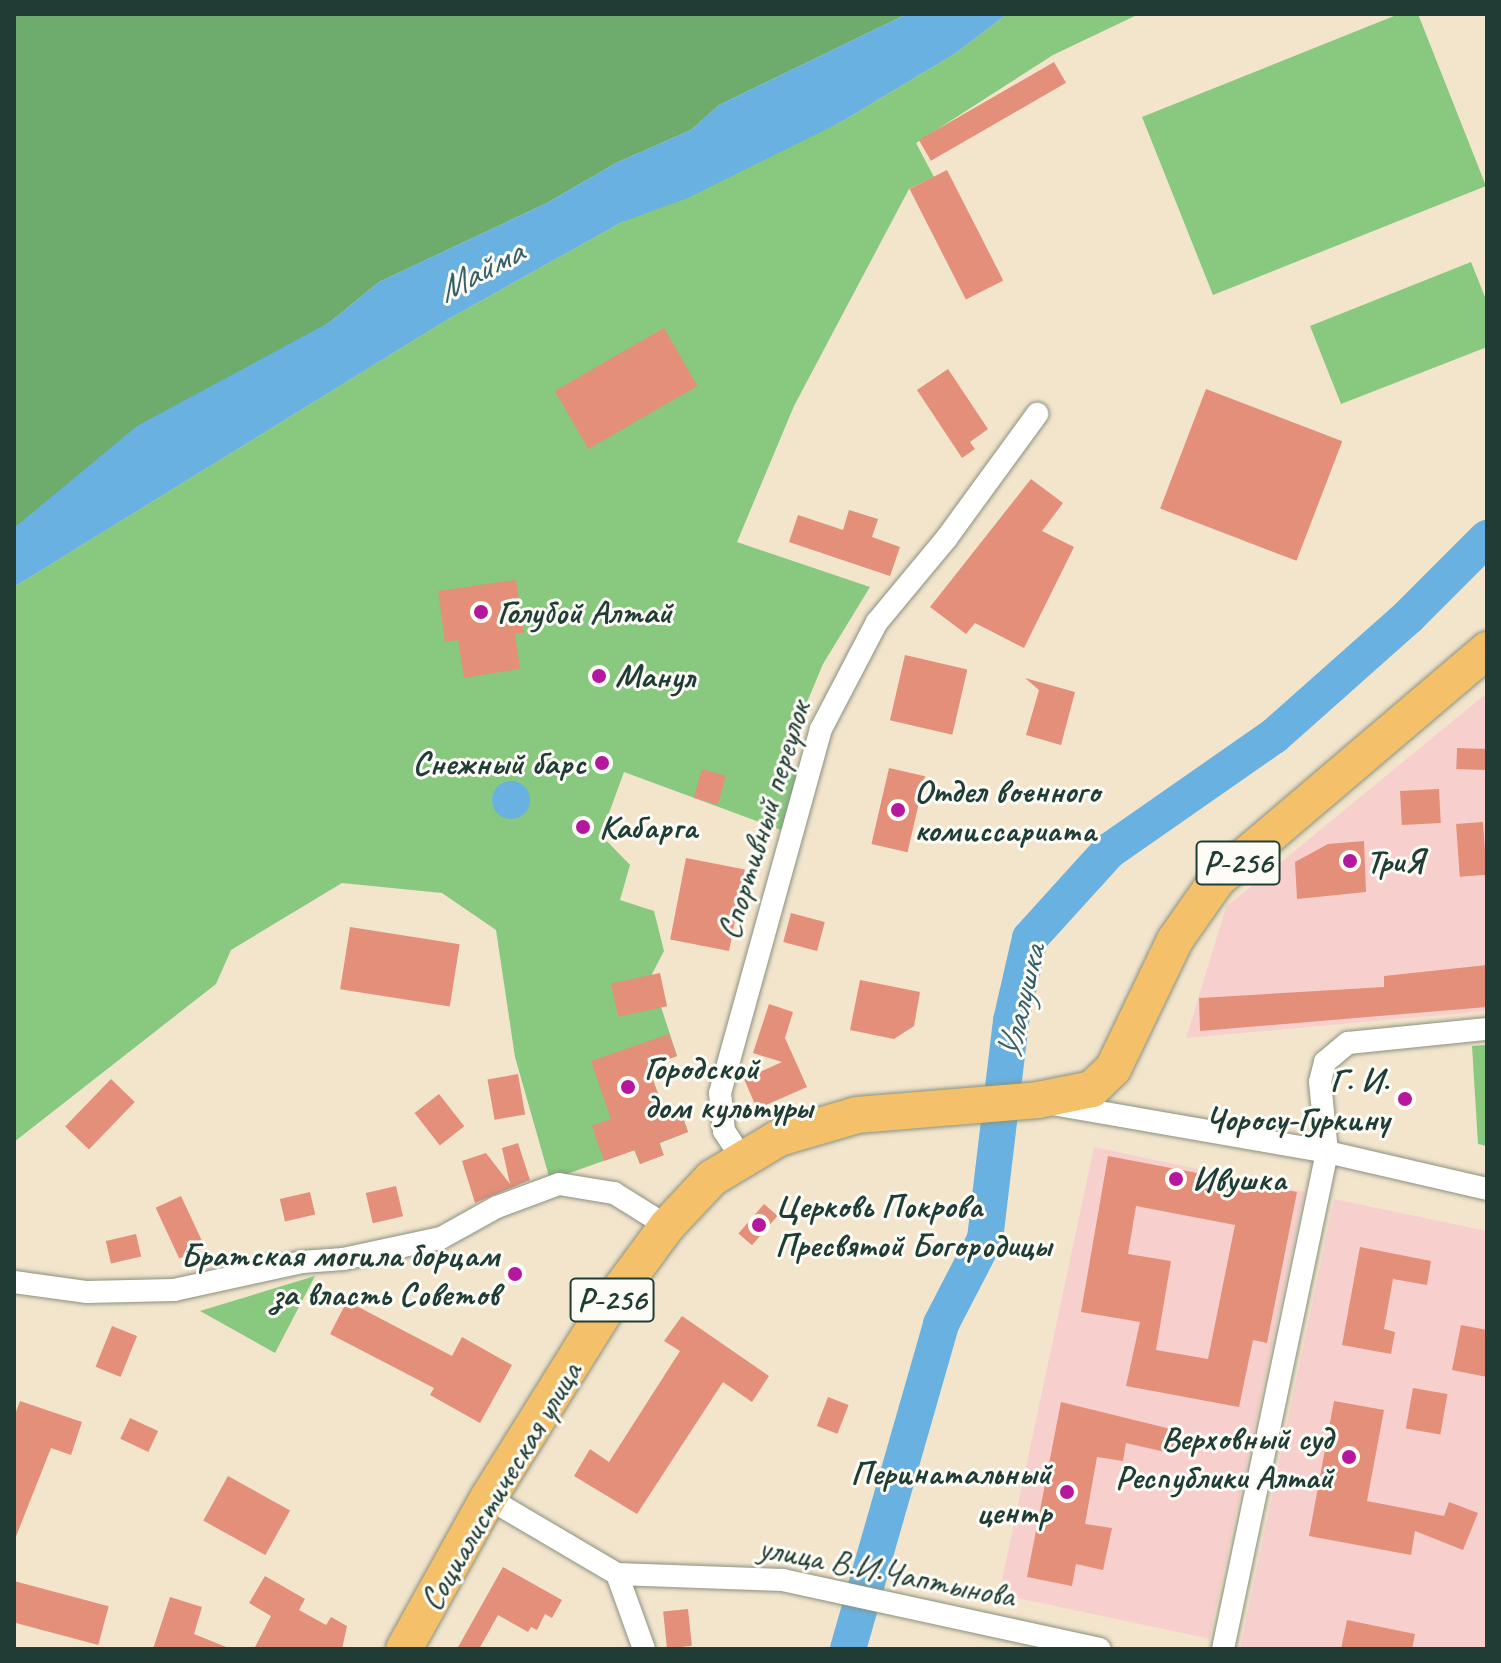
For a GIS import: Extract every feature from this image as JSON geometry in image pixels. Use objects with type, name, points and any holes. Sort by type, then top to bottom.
[{"type":"main road","name":"Р-256","points":[[1038,1100],[1077,1095],[1103,1080],[1175,940],[1217,880],[1487,650]]},
{"type":"main road","name":"Социалистическая улица","points":[[404,1649],[488,1498],[608,1306],[667,1226],[712,1178],[741,1157],[779,1138],[857,1115],[1038,1100]]},
{"type":"street","name":"Спортивный переулок","points":[[741,1157],[724,1131],[720,1093],[821,729],[877,622],[946,539],[1037,414]]},
{"type":"street","points":[[1223,1649],[1327,1152],[1320,1082],[1325,1062],[1348,1043],[1487,1029]]},
{"type":"street","points":[[1038,1100],[1327,1152],[1487,1189]]},
{"type":"street","points":[[14,1282],[87,1292],[174,1290],[302,1262],[343,1259],[441,1238],[497,1207],[559,1184],[614,1193],[667,1226]]},
{"type":"street","name":"улица В.И.Чаптынова","points":[[488,1498],[617,1574],[783,1580],[1100,1649]]},
{"type":"street","points":[[617,1574],[644,1649]]},
{"type":"shaded area","points":[[1487,693],[1487,1011],[1186,1038],[1226,907]]},
{"type":"shaded area","points":[[1094,1147],[1304,1192],[1209,1639],[999,1594]]},
{"type":"shaded area","points":[[1334,1199],[1487,1231],[1487,1649],[1240,1649]]},
{"type":"green space","points":[[14,14],[907,14],[719,105],[691,130],[616,163],[547,203],[379,282],[330,322],[14,528]]},
{"type":"green space","points":[[1007,14],[1139,14],[1053,55],[916,143],[934,177],[909,189],[794,406],[737,542],[870,587],[823,664],[782,762],[802,770],[781,830],[624,772],[601,835],[630,865],[620,900],[654,911],[664,951],[651,976],[677,1056],[648,1066],[665,1113],[680,1109],[688,1132],[660,1143],[663,1155],[640,1164],[634,1150],[550,1180],[515,1057],[496,930],[442,893],[342,883],[231,950],[216,984],[14,1142],[14,587],[445,321],[622,222],[841,122],[956,53]]},
{"type":"green space","points":[[1399,14],[1418,14],[1486,186],[1213,295],[1142,117]]},
{"type":"green space","points":[[1471,262],[1487,302],[1487,347],[1341,404],[1310,326]]},
{"type":"green space","points":[[1487,1045],[1487,1146],[1478,1144],[1472,1046]]},
{"type":"green space","points":[[315,1276],[275,1353],[200,1311]]},
{"type":"water","name":"Майма","points":[[907,14],[1007,14],[956,53],[841,122],[688,198],[622,222],[445,321],[14,587],[14,528],[137,426],[330,322],[379,282],[547,203],[616,163],[691,130],[719,105]]},
{"type":"water","points":[[511,781],[524,787],[530,800],[524,813],[511,819],[498,813],[492,800],[498,787]]},
{"type":"building","points":[[1054,62],[1066,83],[931,161],[919,140]]},
{"type":"building","points":[[947,170],[1003,280],[966,300],[910,189]]},
{"type":"building","points":[[664,328],[698,386],[588,449],[555,391]]},
{"type":"building","points":[[948,369],[988,429],[970,442],[975,449],[962,458],[917,390]]},
{"type":"building","points":[[1206,389],[1342,441],[1296,561],[1160,508]]},
{"type":"building","points":[[1031,479],[1063,503],[1042,531],[1074,547],[1024,648],[975,623],[966,634],[930,607]]},
{"type":"building","points":[[849,510],[878,519],[872,537],[900,547],[890,576],[789,542],[798,515],[843,530]]},
{"type":"building","name":"Голубой Алтай","points":[[516,580],[524,633],[515,634],[520,669],[464,678],[458,640],[445,642],[438,591]]},
{"type":"building","points":[[905,655],[967,669],[952,735],[890,720]]},
{"type":"building","points":[[1025,678],[1075,692],[1061,745],[1026,735],[1039,690]]},
{"type":"building","points":[[1457,748],[1487,749],[1486,770],[1456,769]]},
{"type":"building","name":"Отдел военного комиссариата","points":[[889,768],[925,776],[908,852],[871,844]]},
{"type":"building","points":[[702,769],[726,776],[718,805],[694,798]]},
{"type":"building","points":[[1439,789],[1441,823],[1402,825],[1400,791]]},
{"type":"building","points":[[1483,822],[1487,875],[1460,877],[1456,824]]},
{"type":"building","points":[[1364,841],[1366,892],[1297,899],[1295,862],[1328,844]]},
{"type":"building","points":[[686,858],[745,869],[729,951],[670,939]]},
{"type":"building","points":[[791,913],[825,922],[817,951],[783,942]]},
{"type":"building","points":[[350,927],[460,944],[450,1007],[340,989]]},
{"type":"building","points":[[1487,965],[1487,1007],[1200,1031],[1199,998],[1384,987],[1384,976]]},
{"type":"building","points":[[660,973],[667,1006],[618,1017],[611,983]]},
{"type":"building","points":[[860,980],[920,992],[914,1026],[894,1039],[850,1030]]},
{"type":"building","points":[[769,1004],[793,1012],[785,1038],[807,1087],[757,1109],[744,1079],[782,1062],[753,1053]]},
{"type":"building","name":"Городской дом культуры","points":[[669,1034],[677,1056],[648,1066],[665,1114],[680,1109],[688,1132],[659,1143],[664,1155],[640,1164],[635,1150],[604,1161],[592,1126],[611,1119],[591,1061]]},
{"type":"building","points":[[518,1074],[525,1114],[495,1120],[487,1079]]},
{"type":"building","points":[[111,1079],[135,1102],[89,1149],[65,1126]]},
{"type":"building","points":[[439,1094],[464,1126],[440,1145],[415,1113]]},
{"type":"building","points":[[518,1143],[530,1180],[475,1203],[462,1161],[486,1153],[510,1184],[502,1148]]},
{"type":"building","points":[[1108,1156],[1297,1192],[1267,1343],[1253,1340],[1239,1407],[1126,1386],[1140,1322],[1081,1312]],"holes":[[[1136,1206],[1235,1225],[1208,1359],[1156,1350],[1171,1261],[1128,1254]]]},
{"type":"building","points":[[396,1186],[403,1216],[373,1223],[366,1193]]},
{"type":"building","points":[[310,1192],[315,1214],[285,1221],[280,1199]]},
{"type":"building","points":[[181,1196],[205,1247],[179,1259],[156,1208]]},
{"type":"building","name":"Церковь Покрова Пресвятой Богородицы","points":[[764,1204],[778,1216],[752,1245],[738,1233]]},
{"type":"building","points":[[136,1234],[141,1256],[111,1263],[106,1241]]},
{"type":"building","points":[[1360,1247],[1431,1261],[1427,1285],[1393,1279],[1384,1329],[1395,1332],[1391,1354],[1342,1345]]},
{"type":"building","points":[[347,1301],[452,1356],[462,1337],[512,1365],[480,1423],[430,1395],[434,1388],[330,1334]]},
{"type":"building","points":[[682,1316],[769,1376],[752,1402],[723,1382],[637,1514],[574,1476],[590,1449],[609,1462],[680,1351],[664,1341]]},
{"type":"building","points":[[1461,1325],[1487,1330],[1487,1377],[1452,1370]]},
{"type":"building","points":[[112,1326],[137,1336],[121,1377],[96,1367]]},
{"type":"building","points":[[1413,1388],[1447,1394],[1440,1434],[1406,1428]]},
{"type":"building","points":[[828,1397],[849,1405],[837,1434],[817,1426]]},
{"type":"building","points":[[20,1401],[82,1422],[71,1455],[51,1448],[15,1539],[14,1417]]},
{"type":"building","name":"Верховный суд Республики Алтай","points":[[1334,1401],[1384,1410],[1367,1501],[1444,1516],[1449,1502],[1478,1513],[1463,1550],[1415,1531],[1411,1555],[1309,1536]]},
{"type":"building","name":"Перинатальный центр","points":[[1061,1402],[1179,1431],[1174,1454],[1126,1443],[1123,1461],[1097,1457],[1085,1524],[1112,1528],[1103,1570],[1076,1564],[1072,1586],[1027,1577]]},
{"type":"building","points":[[130,1418],[158,1431],[148,1452],[120,1439]]},
{"type":"building","points":[[228,1476],[290,1510],[265,1555],[203,1521]]},
{"type":"building","points":[[503,1567],[562,1600],[552,1618],[545,1614],[537,1630],[531,1627],[528,1632],[498,1615],[479,1649],[457,1649]]},
{"type":"building","points":[[265,1576],[305,1599],[299,1610],[326,1625],[331,1617],[347,1626],[342,1649],[254,1649],[271,1616],[249,1603]]},
{"type":"building","points":[[14,1581],[109,1606],[98,1645],[14,1622]]},
{"type":"building","points":[[170,1597],[202,1607],[194,1634],[231,1649],[153,1649]]},
{"type":"building","points":[[688,1609],[692,1646],[667,1648],[663,1612]]},
{"type":"building","points":[[1347,1620],[1415,1634],[1412,1649],[1341,1649]]},
{"type":"waterway","name":"Улалушка","points":[[848,1649],[941,1324],[985,1239],[1011,1021],[1030,938],[1109,851],[1274,736],[1408,617],[1487,538]]},
{"type":"place","name":"Голубой Алтай","points":[[481,612]]},
{"type":"place","name":"Манул","points":[[599,676]]},
{"type":"place","name":"Снежный барс","points":[[602,763]]},
{"type":"place","name":"Отдел военного комиссариата","points":[[898,810]]},
{"type":"place","name":"Кабарга","points":[[583,827]]},
{"type":"place","name":"ТриЯ","points":[[1350,861]]},
{"type":"place","name":"Городской дом культуры","points":[[628,1087]]},
{"type":"place","name":"Г. И. Чоросу-Гуркину","points":[[1405,1099]]},
{"type":"place","name":"Ивушка","points":[[1176,1179]]},
{"type":"place","name":"Церковь Покрова Пресвятой Богородицы","points":[[759,1225]]},
{"type":"place","name":"Братская могила борцам за власть Советов","points":[[515,1274]]},
{"type":"place","name":"Верховный суд Республики Алтай","points":[[1349,1457]]},
{"type":"place","name":"Перинатальный центр","points":[[1067,1492]]}]
